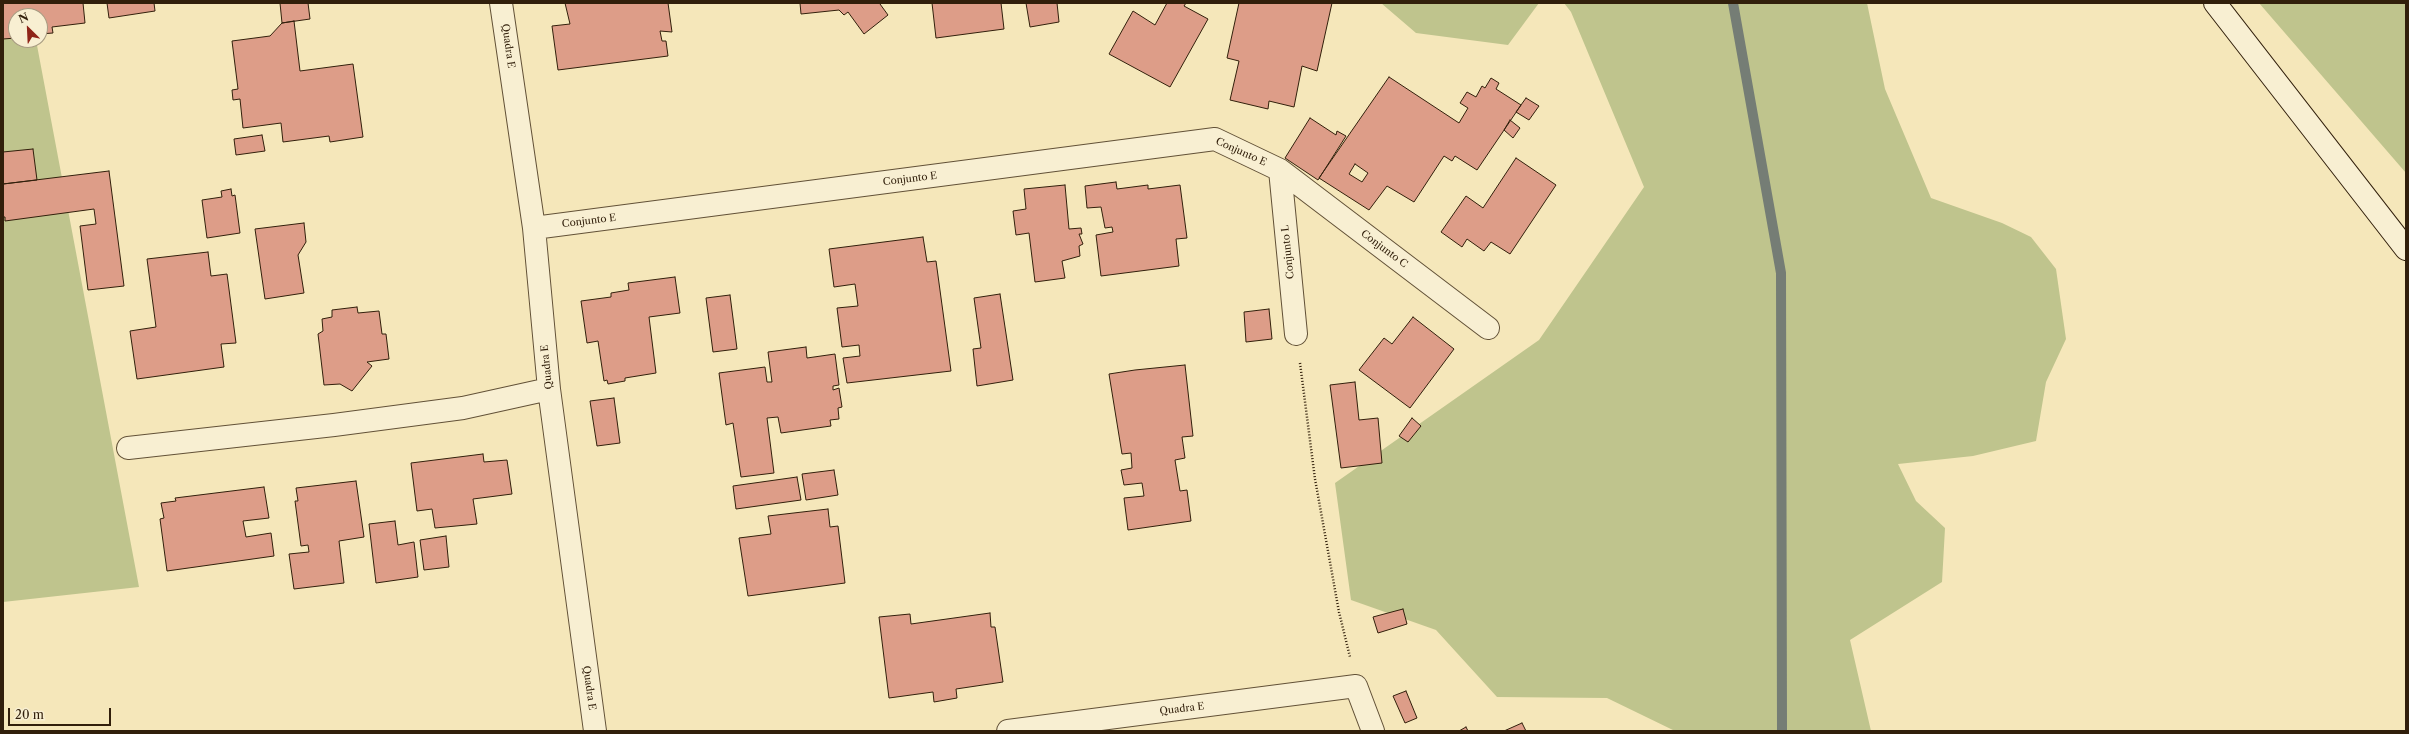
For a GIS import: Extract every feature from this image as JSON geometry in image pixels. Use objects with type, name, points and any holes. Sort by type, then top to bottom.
[{"type":"street","name":"Quadra E","points":[[501,3],[534,228],[549,389],[594,731]]},
{"type":"street","points":[[2215,3],[2406,249]]},
{"type":"street","name":"Conjunto E","points":[[534,228],[1215,139],[1280,170]]},
{"type":"street","name":"Conjunto C","points":[[1280,170],[1488,328]]},
{"type":"street","name":"Conjunto L","points":[[1280,170],[1296,334]]},
{"type":"street","points":[[128,448],[334,425],[456,409],[549,389]]},
{"type":"street","name":"Quadra E","points":[[1008,731],[1356,686]]},
{"type":"street","points":[[1356,686],[1373,731]]},
{"type":"path","points":[[1296,334],[1315,479],[1339,612],[1356,686]]},
{"type":"green space","points":[[3,3],[8,8],[8,48],[38,48],[139,587],[3,602]]},
{"type":"green space","points":[[1381,3],[1539,3],[1508,45],[1416,33]]},
{"type":"green space","points":[[1564,3],[1867,3],[1885,89],[1931,198],[2002,223],[2031,237],[2056,269],[2066,339],[2046,382],[2036,441],[1973,456],[1898,464],[1916,501],[1945,528],[1942,582],[1850,640],[1871,731],[1675,731],[1607,698],[1497,697],[1436,630],[1351,600],[1335,483],[1539,340],[1644,187],[1571,12]]},
{"type":"green space","points":[[2259,3],[2406,3],[2406,173]]},
{"type":"building","points":[[3,3],[83,3],[85,23],[52,27],[53,33],[48,33],[48,8],[8,8],[8,39],[3,39]]},
{"type":"building","points":[[107,3],[154,3],[155,11],[109,18]]},
{"type":"building","points":[[280,3],[308,3],[310,19],[282,23]]},
{"type":"building","points":[[565,3],[668,3],[672,32],[660,31],[662,41],[666,41],[668,56],[558,70],[552,26],[570,24]]},
{"type":"building","points":[[800,3],[882,3],[880,4],[888,15],[864,34],[848,12],[844,15],[839,10],[801,14]]},
{"type":"building","points":[[932,3],[1001,3],[1004,29],[936,38]]},
{"type":"building","points":[[1026,3],[1057,3],[1059,22],[1030,27]]},
{"type":"building","points":[[1167,3],[1186,3],[1184,6],[1208,19],[1170,87],[1109,54],[1133,11],[1155,25]]},
{"type":"building","points":[[1239,3],[1332,3],[1317,71],[1302,66],[1294,107],[1269,101],[1268,109],[1230,100],[1239,61],[1227,58]]},
{"type":"building","points":[[294,21],[300,71],[353,64],[363,137],[330,142],[329,136],[283,142],[281,123],[243,128],[240,99],[233,100],[232,90],[238,89],[232,41],[270,36],[282,23]]},
{"type":"building","points":[[1389,77],[1459,123],[1468,108],[1460,103],[1467,92],[1476,97],[1482,86],[1485,88],[1491,78],[1499,83],[1496,89],[1521,105],[1477,170],[1455,156],[1452,161],[1444,156],[1414,202],[1387,186],[1369,210],[1319,178]],"holes":[[[1355,164],[1368,173],[1362,182],[1349,174]]]},
{"type":"building","points":[[1526,98],[1539,106],[1529,120],[1516,112]]},
{"type":"building","points":[[1310,118],[1336,135],[1337,131],[1346,136],[1318,180],[1285,158]]},
{"type":"building","points":[[1510,120],[1520,128],[1513,138],[1504,130]]},
{"type":"building","points":[[262,135],[265,151],[236,155],[234,139]]},
{"type":"building","points":[[33,149],[37,180],[3,184],[3,152]]},
{"type":"building","points":[[1516,158],[1556,185],[1510,254],[1491,242],[1484,251],[1467,239],[1462,247],[1441,232],[1466,196],[1483,208]]},
{"type":"building","points":[[109,171],[124,286],[88,290],[80,226],[96,224],[94,209],[5,221],[5,217],[3,217],[3,184]]},
{"type":"building","points":[[1116,182],[1117,189],[1148,185],[1148,189],[1180,185],[1187,238],[1176,239],[1179,266],[1101,276],[1096,235],[1113,232],[1112,227],[1105,228],[1101,207],[1087,208],[1085,186]]},
{"type":"building","points":[[1065,185],[1069,229],[1081,228],[1082,234],[1079,234],[1083,244],[1079,246],[1080,256],[1062,261],[1065,278],[1035,282],[1029,233],[1016,235],[1013,211],[1026,209],[1024,189]]},
{"type":"building","points":[[231,189],[232,196],[235,195],[240,233],[207,238],[202,200],[222,197],[221,191]]},
{"type":"building","points":[[304,223],[306,242],[298,255],[304,293],[265,299],[255,229]]},
{"type":"building","points":[[923,237],[927,262],[936,261],[951,371],[847,383],[843,358],[860,356],[859,345],[842,347],[837,308],[858,306],[855,284],[834,287],[829,249]]},
{"type":"building","points":[[208,252],[211,276],[227,274],[236,343],[221,344],[224,367],[137,379],[130,331],[156,327],[147,259]]},
{"type":"building","points":[[675,277],[680,313],[649,317],[656,373],[625,378],[625,381],[608,384],[607,380],[604,381],[598,341],[587,343],[581,301],[611,297],[611,293],[629,290],[628,283]]},
{"type":"building","points":[[1000,294],[1013,380],[977,386],[973,349],[981,348],[974,298]]},
{"type":"building","points":[[730,295],[737,349],[713,352],[706,298]]},
{"type":"building","points":[[357,307],[358,313],[379,311],[382,334],[386,334],[389,359],[367,362],[372,366],[352,391],[340,384],[324,385],[318,334],[323,331],[322,319],[332,317],[332,310]]},
{"type":"building","points":[[1269,309],[1272,339],[1246,342],[1244,312]]},
{"type":"building","points":[[1413,317],[1454,349],[1410,408],[1359,370],[1384,338],[1392,344]]},
{"type":"building","points":[[806,347],[807,358],[835,354],[839,385],[833,386],[833,390],[839,388],[842,407],[838,408],[839,419],[830,420],[831,426],[781,433],[778,417],[767,418],[774,473],[741,477],[733,423],[726,425],[719,373],[765,367],[767,382],[772,382],[768,352]]},
{"type":"building","points":[[1185,365],[1193,436],[1182,437],[1185,458],[1175,460],[1180,491],[1187,490],[1191,521],[1128,530],[1124,498],[1144,496],[1142,483],[1124,485],[1121,470],[1132,468],[1131,453],[1122,454],[1109,374]]},
{"type":"building","points":[[1355,382],[1359,420],[1378,418],[1382,463],[1341,468],[1330,385]]},
{"type":"building","points":[[614,398],[620,443],[597,446],[590,401]]},
{"type":"building","points":[[1412,418],[1421,426],[1408,442],[1399,436]]},
{"type":"building","points":[[483,454],[484,462],[507,460],[512,494],[473,499],[477,524],[435,528],[432,509],[417,511],[411,463]]},
{"type":"building","points":[[834,470],[838,495],[806,500],[802,474]]},
{"type":"building","points":[[797,477],[801,500],[736,509],[733,486]]},
{"type":"building","points":[[356,481],[364,537],[339,541],[344,583],[294,589],[289,554],[309,552],[308,545],[301,546],[295,501],[298,501],[296,488]]},
{"type":"building","points":[[264,487],[269,518],[243,521],[246,537],[271,533],[274,556],[167,571],[160,519],[164,518],[161,503],[176,501],[175,498]]},
{"type":"building","points":[[828,509],[830,527],[838,526],[845,583],[748,596],[739,538],[771,534],[768,516]]},
{"type":"building","points":[[395,521],[398,545],[414,542],[418,577],[376,583],[369,524]]},
{"type":"building","points":[[446,536],[449,567],[424,570],[420,540]]},
{"type":"building","points":[[1403,609],[1407,624],[1378,633],[1373,617]]},
{"type":"building","points":[[990,613],[991,627],[995,627],[1003,682],[956,689],[957,698],[934,702],[933,692],[889,698],[879,617],[910,614],[911,624]]},
{"type":"building","points":[[1406,691],[1417,718],[1405,723],[1393,696]]},
{"type":"building","points":[[1522,723],[1526,731],[1504,731]]},
{"type":"building","points":[[1466,727],[1468,731],[1459,731]]},
{"type":"waterway","points":[[1733,3],[1781,273],[1782,731]]}]
